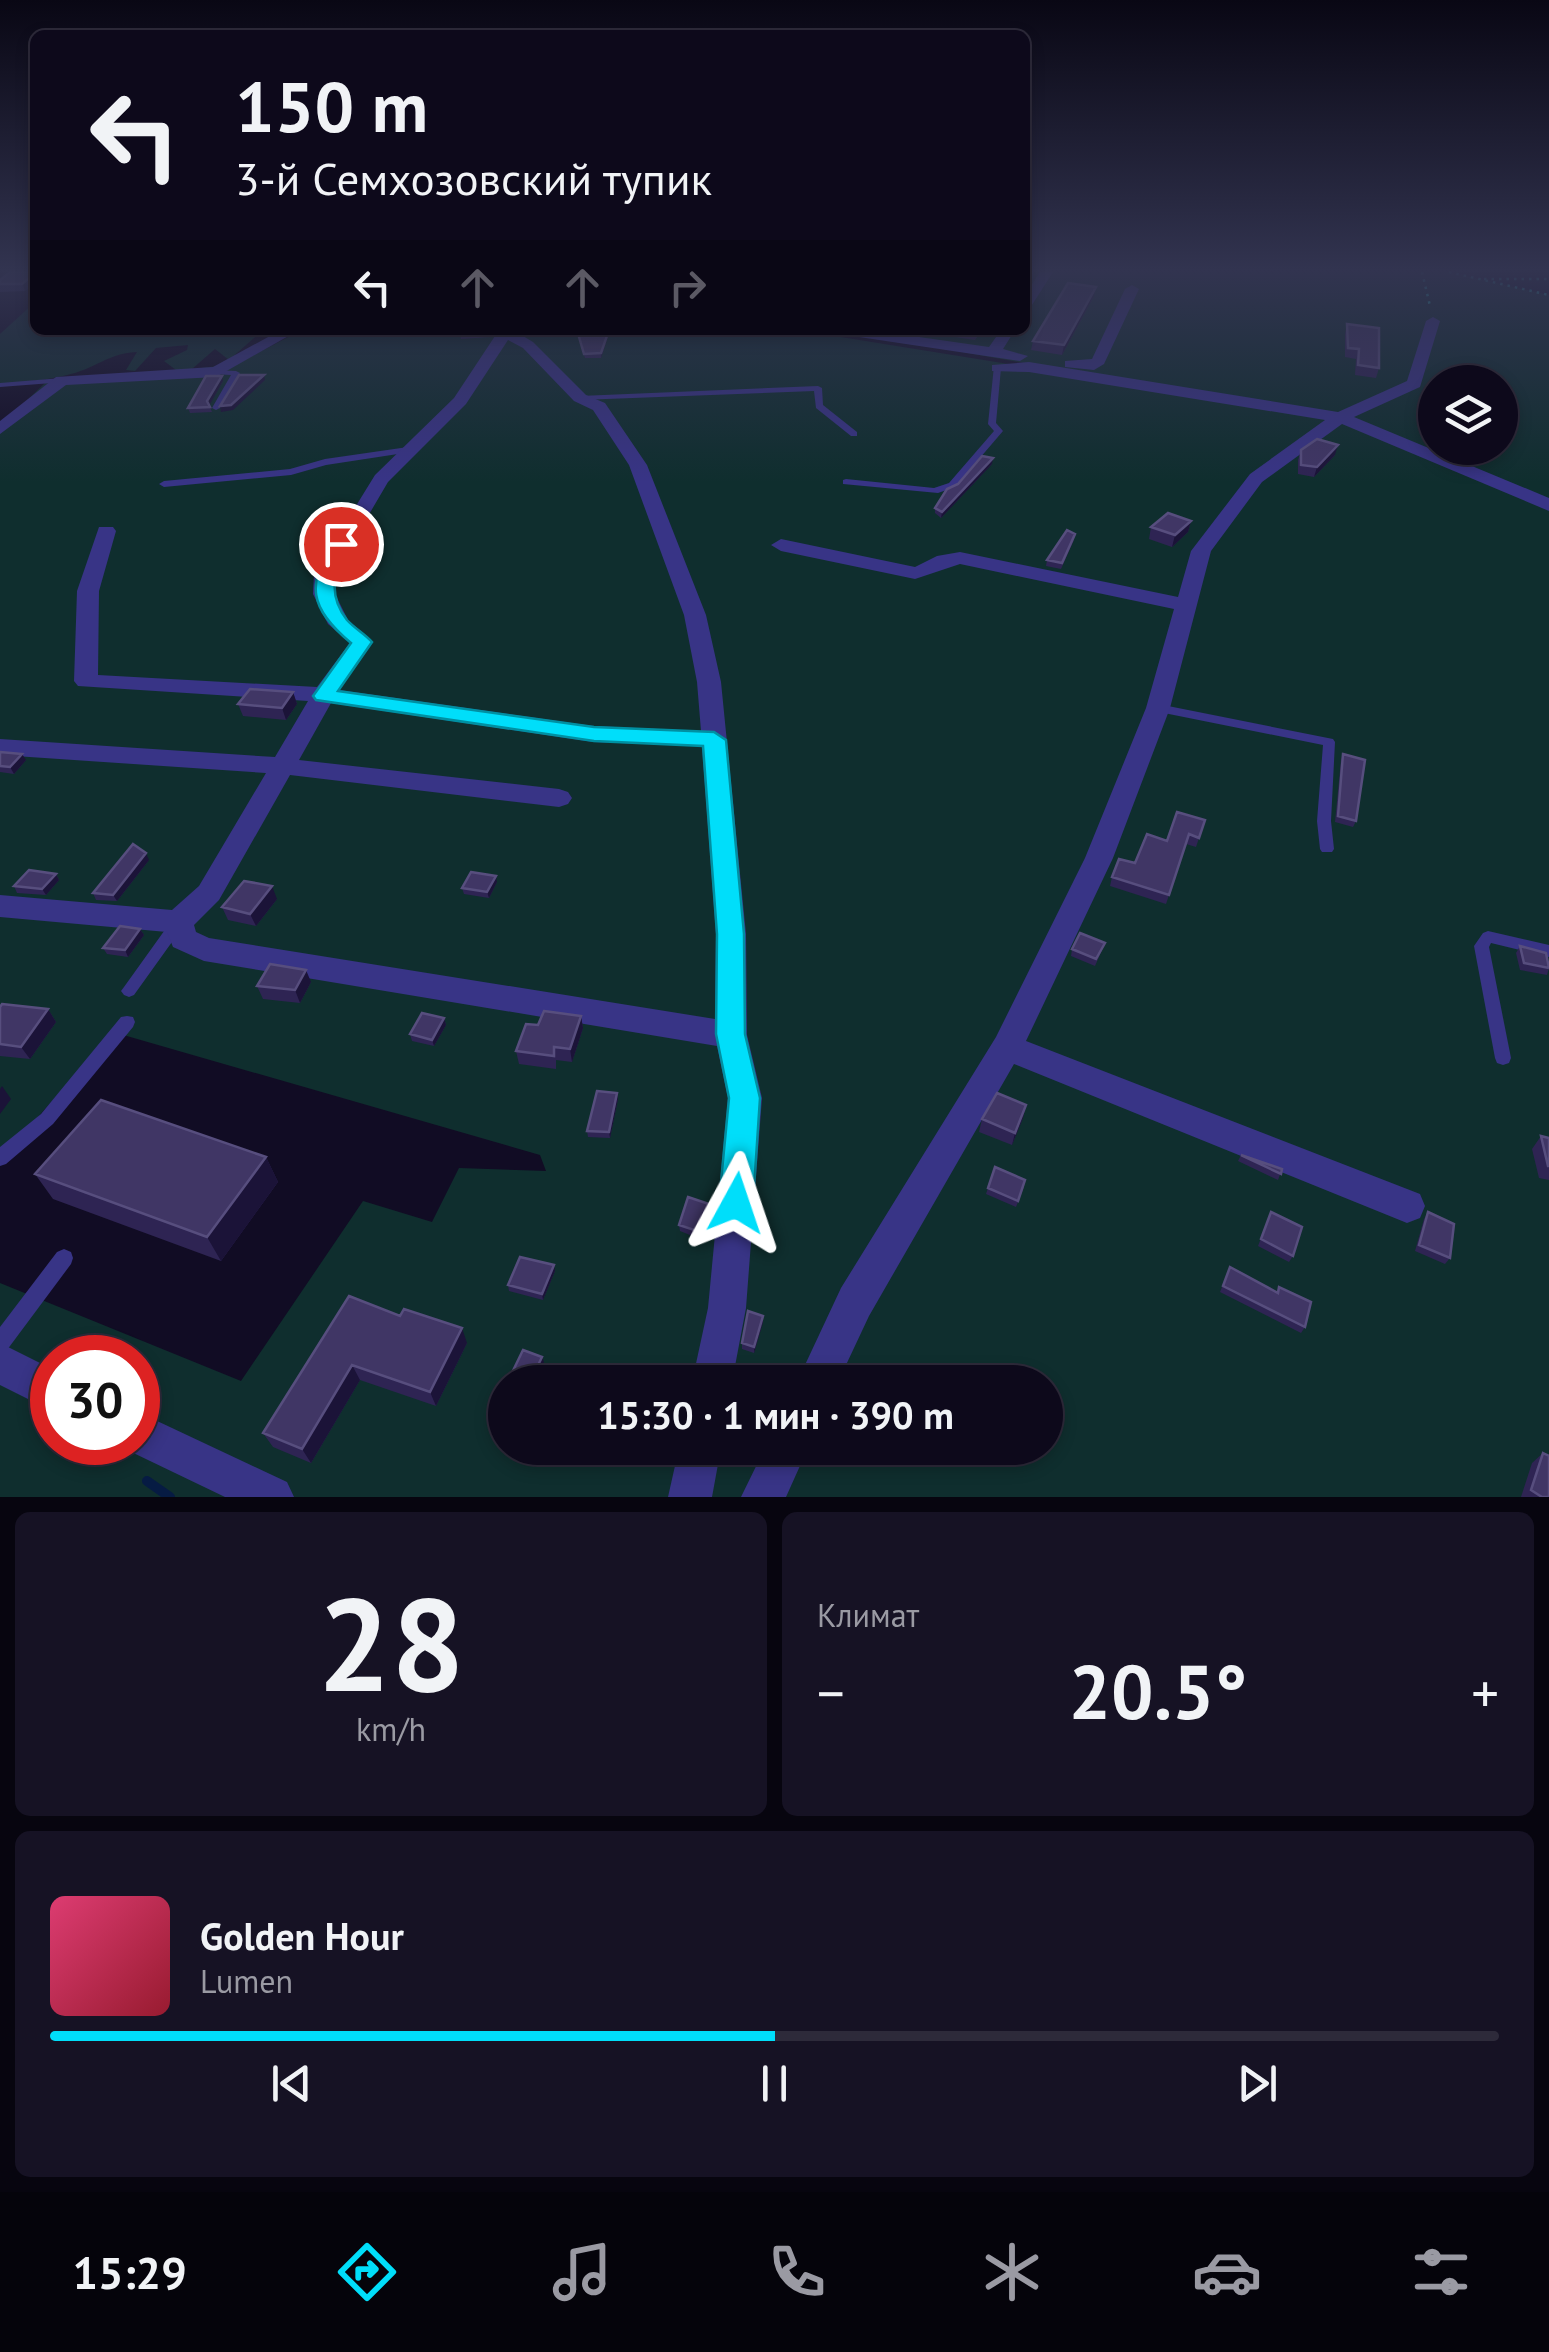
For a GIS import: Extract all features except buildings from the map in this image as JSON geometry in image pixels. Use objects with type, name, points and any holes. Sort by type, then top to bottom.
[{"type":"street","points":[[0,429],[62,380],[216,372],[271,342]]},
{"type":"street","points":[[0,906],[178,922],[209,894],[324,696],[362,642],[339,624],[324,594],[324,574],[380,479],[460,400],[497,342]]},
{"type":"street","points":[[522,342],[580,398],[600,407],[638,465],[695,615],[709,682],[731,934],[731,1034],[744,1098],[727,1308],[715,1365]]},
{"type":"street","points":[[924,342],[1029,367],[1340,417],[1549,505]]},
{"type":"street","points":[[995,360],[1003,342]]},
{"type":"street","points":[[995,360],[1094,365],[1106,342]]},
{"type":"street","points":[[825,1365],[855,1302],[1007,1046],[1099,858],[1158,708],[1201,551],[1256,478],[1340,417],[1414,384],[1427,342]]},
{"type":"street","points":[[106,531],[88,591],[86,681],[324,696],[594,734],[714,740]]},
{"type":"street","points":[[780,545],[915,573],[926,571],[940,559],[960,558],[1186,606]]},
{"type":"street","points":[[0,747],[282,766],[559,798]]},
{"type":"street","points":[[178,922],[184,939],[204,948],[731,1034]]},
{"type":"street","points":[[1007,1046],[1407,1206]]},
{"type":"street","points":[[0,1363],[30,1379]]},
{"type":"street","points":[[160,1443],[272,1497]]},
{"type":"street","points":[[690,1497],[697,1465]]},
{"type":"street","points":[[764,1497],[779,1465]]},
{"type":"lane","points":[[846,482],[935,491],[952,486],[1000,431],[992,424],[991,410],[995,360]]},
{"type":"lane","points":[[216,372],[236,373],[216,408]]},
{"type":"lane","points":[[0,385],[62,380]]},
{"type":"lane","points":[[580,398],[818,388],[819,406],[854,434]]},
{"type":"lane","points":[[164,484],[291,472],[325,462],[408,450]]},
{"type":"lane","points":[[1158,708],[1329,742],[1324,821],[1327,849]]},
{"type":"lane","points":[[129,991],[178,922]]},
{"type":"lane","points":[[1503,1058],[1481,946],[1488,937],[1549,950]]},
{"type":"lane","points":[[0,1158],[46,1119],[127,1022]]},
{"type":"lane","points":[[0,1343],[64,1258]]},
{"type":"green space","points":[[0,342],[250,342],[229,360],[215,349],[192,369],[237,364],[279,342],[871,342],[1220,398],[905,342],[1549,342],[1549,1497],[0,1497],[0,1283],[128,1335],[30,1335],[30,1465],[160,1465],[160,1348],[241,1381],[363,1201],[432,1222],[459,1168],[546,1171],[540,1155],[113,1032],[0,1160],[0,426],[45,383],[176,370],[164,361],[187,350],[188,345],[156,348],[135,371],[126,370],[137,352],[65,376],[0,385]]},
{"type":"waterway","points":[[147,1481],[170,1497]]},
{"type":"route","points":[[341,544],[324,574],[324,594],[339,624],[362,642],[324,696],[594,734],[714,740],[731,934],[731,1034],[744,1098],[736,1203]]}]
